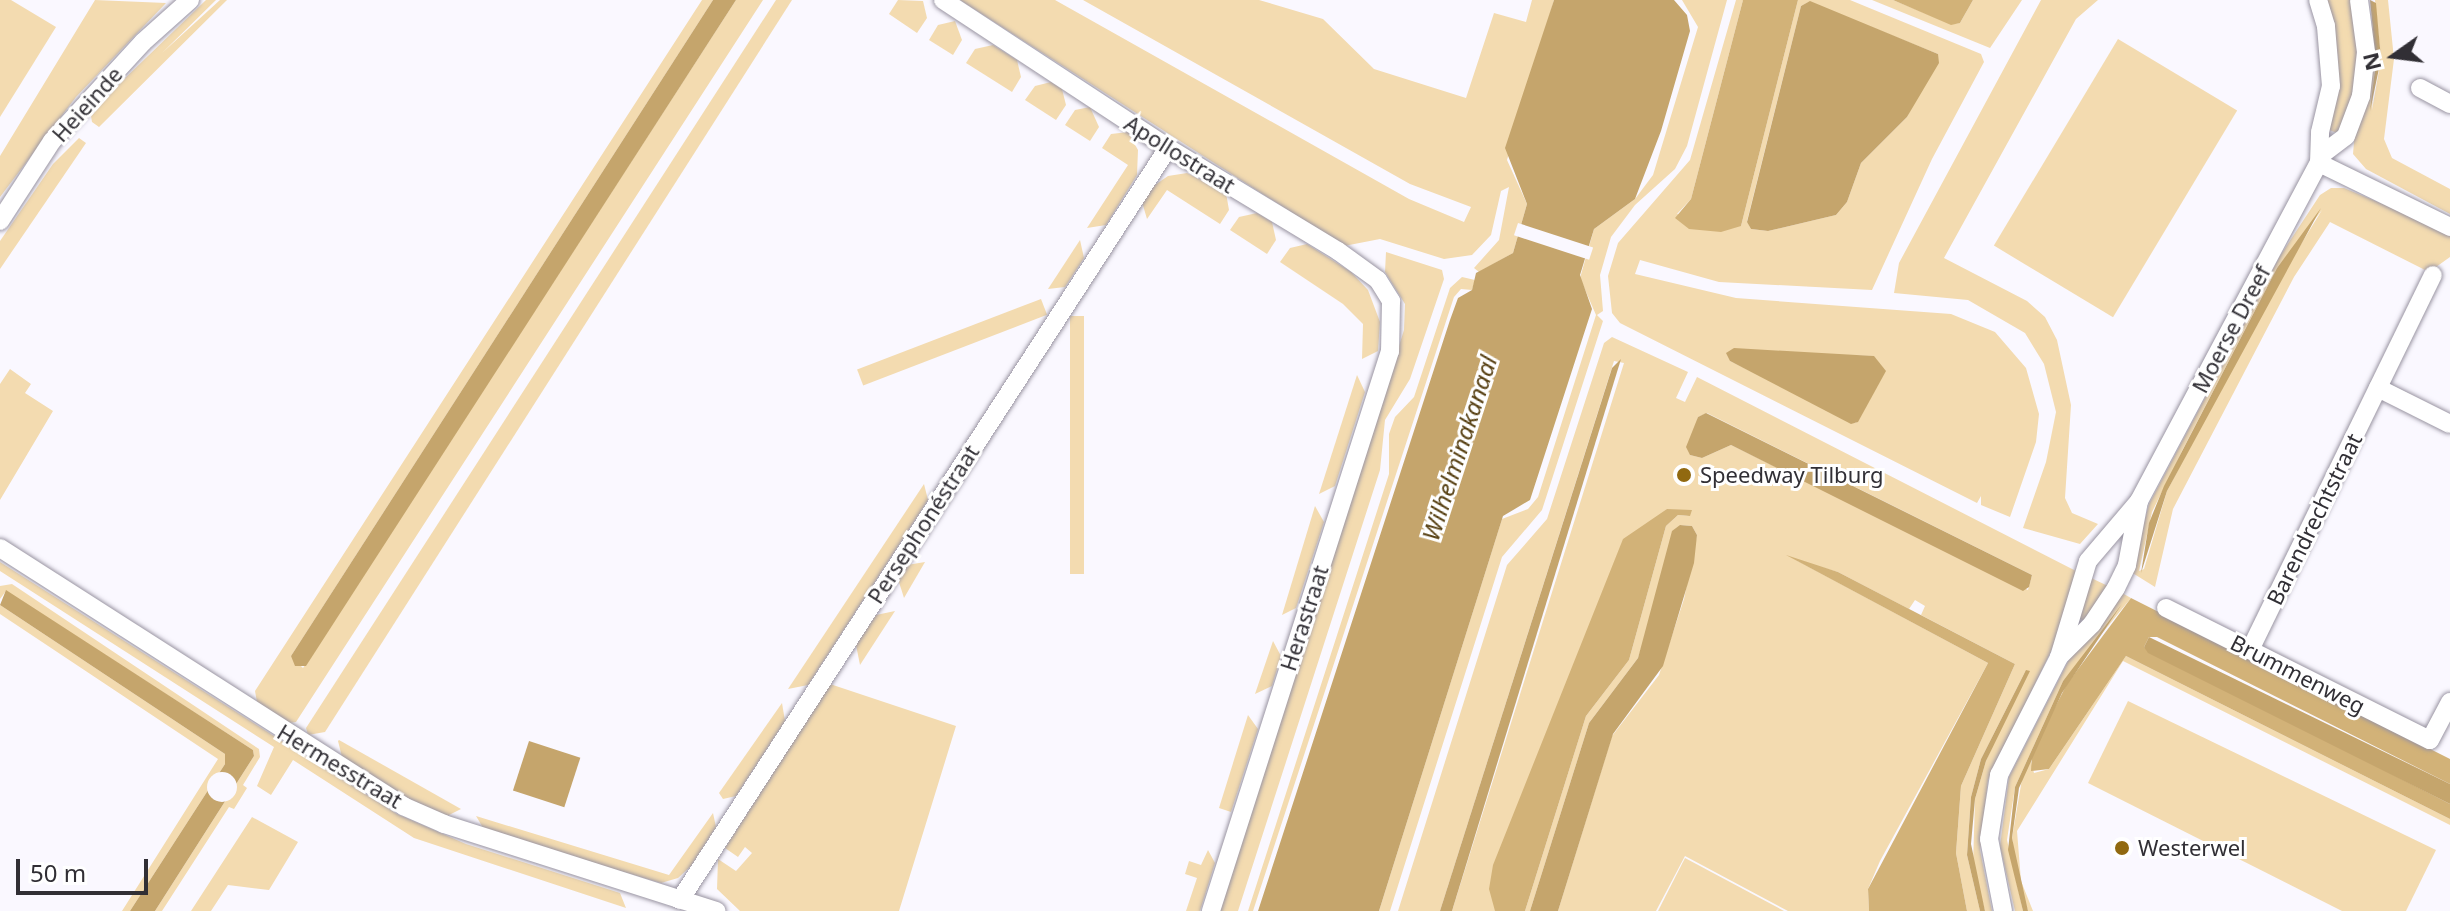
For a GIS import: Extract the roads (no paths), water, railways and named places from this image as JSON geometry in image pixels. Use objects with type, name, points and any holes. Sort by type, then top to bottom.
[{"type":"street","name":"Heieinde","points":[[0,221],[52,141],[143,42],[190,0]]},
{"type":"street","name":"Apollostraat","points":[[943,0],[1168,148],[1378,280],[1391,301],[1394,325]]},
{"type":"street","name":"Moerse Dreef","points":[[2318,0],[2330,65],[2320,159]]},
{"type":"street","name":"Moerse Dreef","points":[[2003,911],[1989,839],[1996,789],[2011,746],[2059,657],[2088,561],[2139,501],[2320,159],[2346,136],[2361,96],[2366,52],[2359,0]]},
{"type":"street","points":[[2420,88],[2450,104]]},
{"type":"street","name":"Persephonéstraat","points":[[680,900],[1168,148]]},
{"type":"street","points":[[2320,159],[2450,227]]},
{"type":"street","name":"Barendrechtstraat","points":[[2250,650],[2433,275]]},
{"type":"street","name":"Herastraat","points":[[1211,911],[1394,325]]},
{"type":"street","points":[[2378,388],[2450,424]]},
{"type":"street","name":"Moerse Dreef","points":[[2059,657],[2092,624],[2116,588],[2127,565],[2139,501]]},
{"type":"street","name":"Hermesstraat","points":[[0,548],[403,806],[716,911]]},
{"type":"street","name":"Brummenweg","points":[[2166,608],[2430,740],[2450,702]]},
{"type":"water","points":[[713,0],[736,0],[306,666],[295,666],[291,656]]},
{"type":"water","name":"Wilhelminakanaal","points":[[1554,0],[1674,0],[1687,15],[1690,31],[1661,131],[1635,199],[1594,229],[1580,275],[1592,309],[1530,500],[1503,516],[1379,911],[1258,911],[1458,298],[1472,290],[1476,273],[1513,253],[1527,204],[1505,148]]},
{"type":"water","points":[[2370,0],[2376,3],[2381,59],[2370,111],[2376,60]]},
{"type":"water","points":[[1810,1],[1938,54],[1939,63],[1907,117],[1861,163],[1847,202],[1836,215],[1768,231],[1751,229],[1747,222],[1801,6]]},
{"type":"water","points":[[2321,208],[2167,491],[2141,573],[2149,523],[2164,486],[2277,268]]},
{"type":"water","points":[[1734,348],[1874,356],[1886,371],[1858,422],[1851,424],[1730,361],[1726,353]]},
{"type":"water","points":[[1621,359],[1452,911],[1440,911],[1612,368]]},
{"type":"water","points":[[1706,413],[2032,575],[2029,587],[2023,591],[1731,445],[1702,458],[1690,455],[1686,447],[1698,417]]},
{"type":"water","points":[[1680,525],[1692,526],[1697,535],[1694,563],[1663,666],[1613,734],[1558,911],[1530,911],[1589,723],[1638,658],[1672,531]]},
{"type":"water","points":[[6,590],[253,750],[254,756],[155,911],[130,911],[225,764],[225,754],[0,605]]},
{"type":"water","points":[[2122,604],[2062,693],[2019,788],[2012,838],[2028,911],[2023,911],[2008,850],[2015,787],[2063,681]]},
{"type":"water","points":[[2149,637],[2450,784],[2450,804],[2148,653],[2144,647]]},
{"type":"water","points":[[2026,670],[2030,671],[1986,761],[1975,799],[1971,844],[1985,911],[1980,911],[1967,855],[1971,797],[1981,759]]},
{"type":"water","points":[[529,741],[580,758],[564,807],[513,790]]},
{"type":"place","name":"Speedway Tilburg","points":[[1684,475]]},
{"type":"place","name":"Westerwel","points":[[2122,848]]}]
